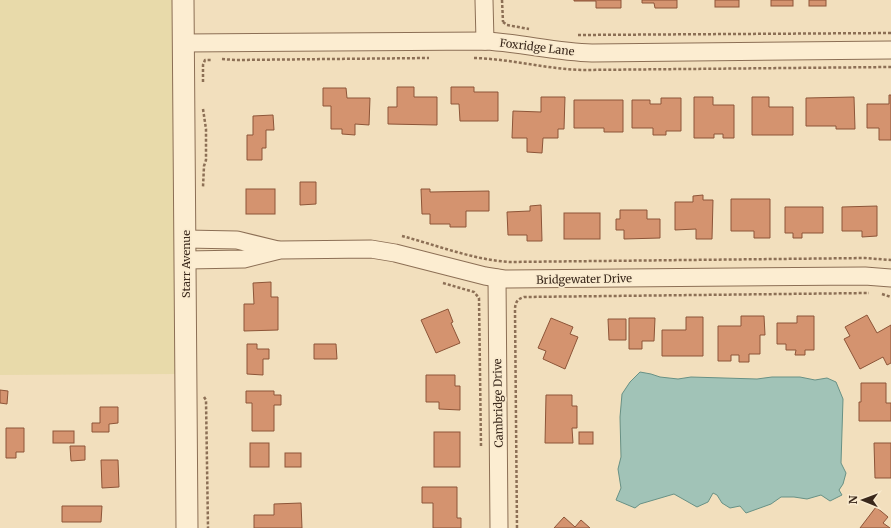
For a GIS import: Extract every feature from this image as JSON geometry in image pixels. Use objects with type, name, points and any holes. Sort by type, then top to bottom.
[{"type":"street","name":"Starr Avenue","points":[[183,0],[187,528]]},
{"type":"street","points":[[484,0],[485,41]]},
{"type":"street","name":"Foxridge Lane","points":[[184,43],[485,41],[512,43],[543,49],[583,53],[891,50]]},
{"type":"street","name":"Bridgewater Drive","points":[[186,239],[237,240],[280,250],[379,250],[497,278],[858,276],[891,278]]},
{"type":"street","name":"Bridgewater Drive","points":[[186,260],[244,259],[280,250]]},
{"type":"street","name":"Cambridge Drive","points":[[497,278],[499,528]]},
{"type":"path","points":[[502,0],[503,20],[507,25],[534,30]]},
{"type":"path","points":[[576,35],[891,33]]},
{"type":"path","points":[[220,59],[433,58]]},
{"type":"path","points":[[473,58],[499,59],[578,70],[891,68]]},
{"type":"path","points":[[203,88],[202,65],[205,60],[215,59]]},
{"type":"path","points":[[202,192],[204,166],[206,160],[206,129],[203,103]]},
{"type":"path","points":[[402,236],[472,255],[505,262],[858,258],[891,260]]},
{"type":"path","points":[[439,282],[472,291],[479,298],[481,450]]},
{"type":"path","points":[[517,528],[515,304],[519,299],[524,297],[870,293]]},
{"type":"path","points":[[880,294],[891,297]]},
{"type":"path","points":[[203,395],[206,400],[208,528]]},
{"type":"shaded area","points":[[0,0],[173,0],[176,374],[0,375]]},
{"type":"water","points":[[640,372],[660,377],[678,379],[691,377],[757,379],[772,377],[800,377],[815,380],[827,378],[836,382],[843,399],[841,463],[846,473],[843,484],[839,490],[842,495],[830,501],[821,495],[807,499],[781,497],[771,504],[746,513],[740,506],[730,508],[722,503],[717,495],[713,493],[708,502],[697,507],[674,494],[640,504],[635,508],[616,500],[621,488],[618,469],[621,457],[620,417],[622,394],[630,382]]},
{"type":"building","points":[[574,0],[621,0],[621,8],[596,8],[596,1]]},
{"type":"building","points":[[642,0],[677,0],[677,8],[655,8],[654,3],[642,3]]},
{"type":"building","points":[[715,0],[739,0],[739,7],[715,7]]},
{"type":"building","points":[[771,0],[793,0],[793,6],[771,6]]},
{"type":"building","points":[[809,0],[826,0],[826,6],[809,6]]},
{"type":"building","points":[[397,87],[414,87],[414,97],[437,97],[437,125],[388,124],[388,107],[397,107]]},
{"type":"building","points":[[451,87],[474,87],[474,92],[498,92],[498,121],[460,121],[459,104],[451,104]]},
{"type":"building","points":[[323,88],[346,88],[347,98],[370,98],[369,125],[355,124],[355,135],[342,134],[342,129],[331,129],[331,106],[323,106]]},
{"type":"building","points":[[889,95],[891,95],[891,140],[879,140],[879,128],[867,128],[867,104],[889,104]]},
{"type":"building","points":[[541,97],[565,97],[564,129],[558,129],[558,138],[543,138],[542,153],[527,152],[527,138],[512,138],[513,111],[541,112]]},
{"type":"building","points":[[694,97],[713,97],[713,105],[734,105],[734,138],[723,138],[723,134],[714,134],[714,138],[694,138]]},
{"type":"building","points":[[752,97],[769,97],[769,107],[793,107],[793,135],[752,135]]},
{"type":"building","points":[[854,97],[855,129],[836,129],[836,126],[806,126],[806,98]]},
{"type":"building","points":[[661,98],[681,98],[681,131],[666,131],[666,135],[653,135],[653,128],[632,128],[632,100],[650,100],[650,104],[661,104]]},
{"type":"building","points":[[574,100],[623,100],[623,132],[604,132],[604,128],[574,128]]},
{"type":"building","points":[[273,115],[274,130],[266,130],[266,148],[262,148],[262,160],[247,160],[247,135],[253,135],[253,116]]},
{"type":"building","points":[[300,182],[316,182],[316,204],[300,205]]},
{"type":"building","points":[[246,189],[275,189],[275,214],[246,214]]},
{"type":"building","points":[[421,189],[430,189],[430,192],[489,191],[489,211],[466,211],[466,227],[450,227],[450,224],[430,224],[430,214],[422,214]]},
{"type":"building","points":[[703,195],[703,200],[713,200],[712,239],[696,239],[696,229],[675,230],[675,202],[693,202],[693,196]]},
{"type":"building","points":[[731,199],[770,199],[770,238],[754,238],[754,231],[731,231]]},
{"type":"building","points":[[541,205],[542,241],[527,241],[527,235],[508,235],[507,212],[530,211],[530,206]]},
{"type":"building","points":[[877,206],[877,236],[862,237],[862,231],[842,231],[842,207]]},
{"type":"building","points":[[785,207],[823,207],[823,233],[802,233],[802,238],[793,238],[793,233],[785,233]]},
{"type":"building","points":[[620,210],[647,210],[647,219],[660,219],[660,238],[624,239],[624,230],[616,230],[616,219],[620,219]]},
{"type":"building","points":[[564,213],[600,213],[600,239],[564,239]]},
{"type":"building","points":[[271,282],[271,297],[278,297],[278,330],[244,331],[244,304],[254,304],[253,283]]},
{"type":"building","points":[[448,309],[453,322],[451,323],[460,343],[436,353],[421,320]]},
{"type":"building","points":[[867,315],[877,333],[891,325],[891,363],[887,365],[883,357],[860,369],[844,339],[850,336],[845,327]]},
{"type":"building","points":[[741,316],[764,316],[765,335],[760,335],[760,354],[749,354],[749,362],[739,362],[739,355],[731,355],[731,361],[718,361],[718,326],[741,326]]},
{"type":"building","points":[[797,316],[814,316],[814,350],[805,350],[805,355],[795,355],[796,350],[786,350],[786,344],[777,344],[777,323],[797,323]]},
{"type":"building","points":[[686,317],[703,317],[703,356],[662,356],[662,330],[686,330]]},
{"type":"building","points":[[551,318],[573,327],[570,334],[578,337],[565,369],[543,359],[546,351],[538,348]]},
{"type":"building","points":[[629,318],[655,318],[654,341],[642,341],[642,349],[629,349]]},
{"type":"building","points":[[608,319],[626,319],[626,340],[609,340]]},
{"type":"building","points":[[247,344],[257,344],[257,349],[269,349],[269,359],[263,359],[263,375],[247,374]]},
{"type":"building","points":[[314,344],[336,344],[337,359],[314,359]]},
{"type":"building","points":[[426,375],[455,375],[455,386],[460,386],[460,410],[439,409],[439,402],[426,402]]},
{"type":"building","points":[[861,383],[886,383],[886,403],[891,403],[891,421],[859,421]]},
{"type":"building","points":[[0,390],[8,391],[7,404],[0,403]]},
{"type":"building","points":[[246,391],[274,391],[274,395],[281,395],[281,405],[274,405],[274,431],[252,431],[252,403],[246,403]]},
{"type":"building","points":[[546,395],[572,395],[572,406],[577,406],[577,428],[572,428],[573,443],[545,443]]},
{"type":"building","points":[[100,407],[118,407],[118,423],[109,424],[109,432],[92,432],[92,423],[100,423]]},
{"type":"building","points":[[6,428],[24,428],[24,452],[16,452],[16,458],[6,458]]},
{"type":"building","points":[[53,431],[74,431],[74,443],[53,443]]},
{"type":"building","points":[[434,432],[460,432],[460,467],[434,467]]},
{"type":"building","points":[[579,432],[593,432],[593,444],[579,444]]},
{"type":"building","points":[[250,443],[269,443],[269,467],[250,467]]},
{"type":"building","points":[[874,443],[891,443],[891,478],[875,478]]},
{"type":"building","points":[[70,446],[85,446],[85,460],[71,461]]},
{"type":"building","points":[[285,453],[301,453],[301,467],[285,467]]},
{"type":"building","points":[[101,460],[118,460],[119,487],[102,488]]},
{"type":"building","points":[[422,487],[457,487],[457,518],[461,518],[461,528],[433,528],[433,503],[422,503]]},
{"type":"building","points":[[301,503],[302,528],[254,528],[254,515],[274,515],[274,504]]},
{"type":"building","points":[[62,506],[102,506],[101,522],[62,522]]},
{"type":"building","points":[[876,507],[888,517],[883,523],[890,528],[860,528]]},
{"type":"building","points":[[564,517],[575,527],[581,520],[590,528],[554,528]]}]
